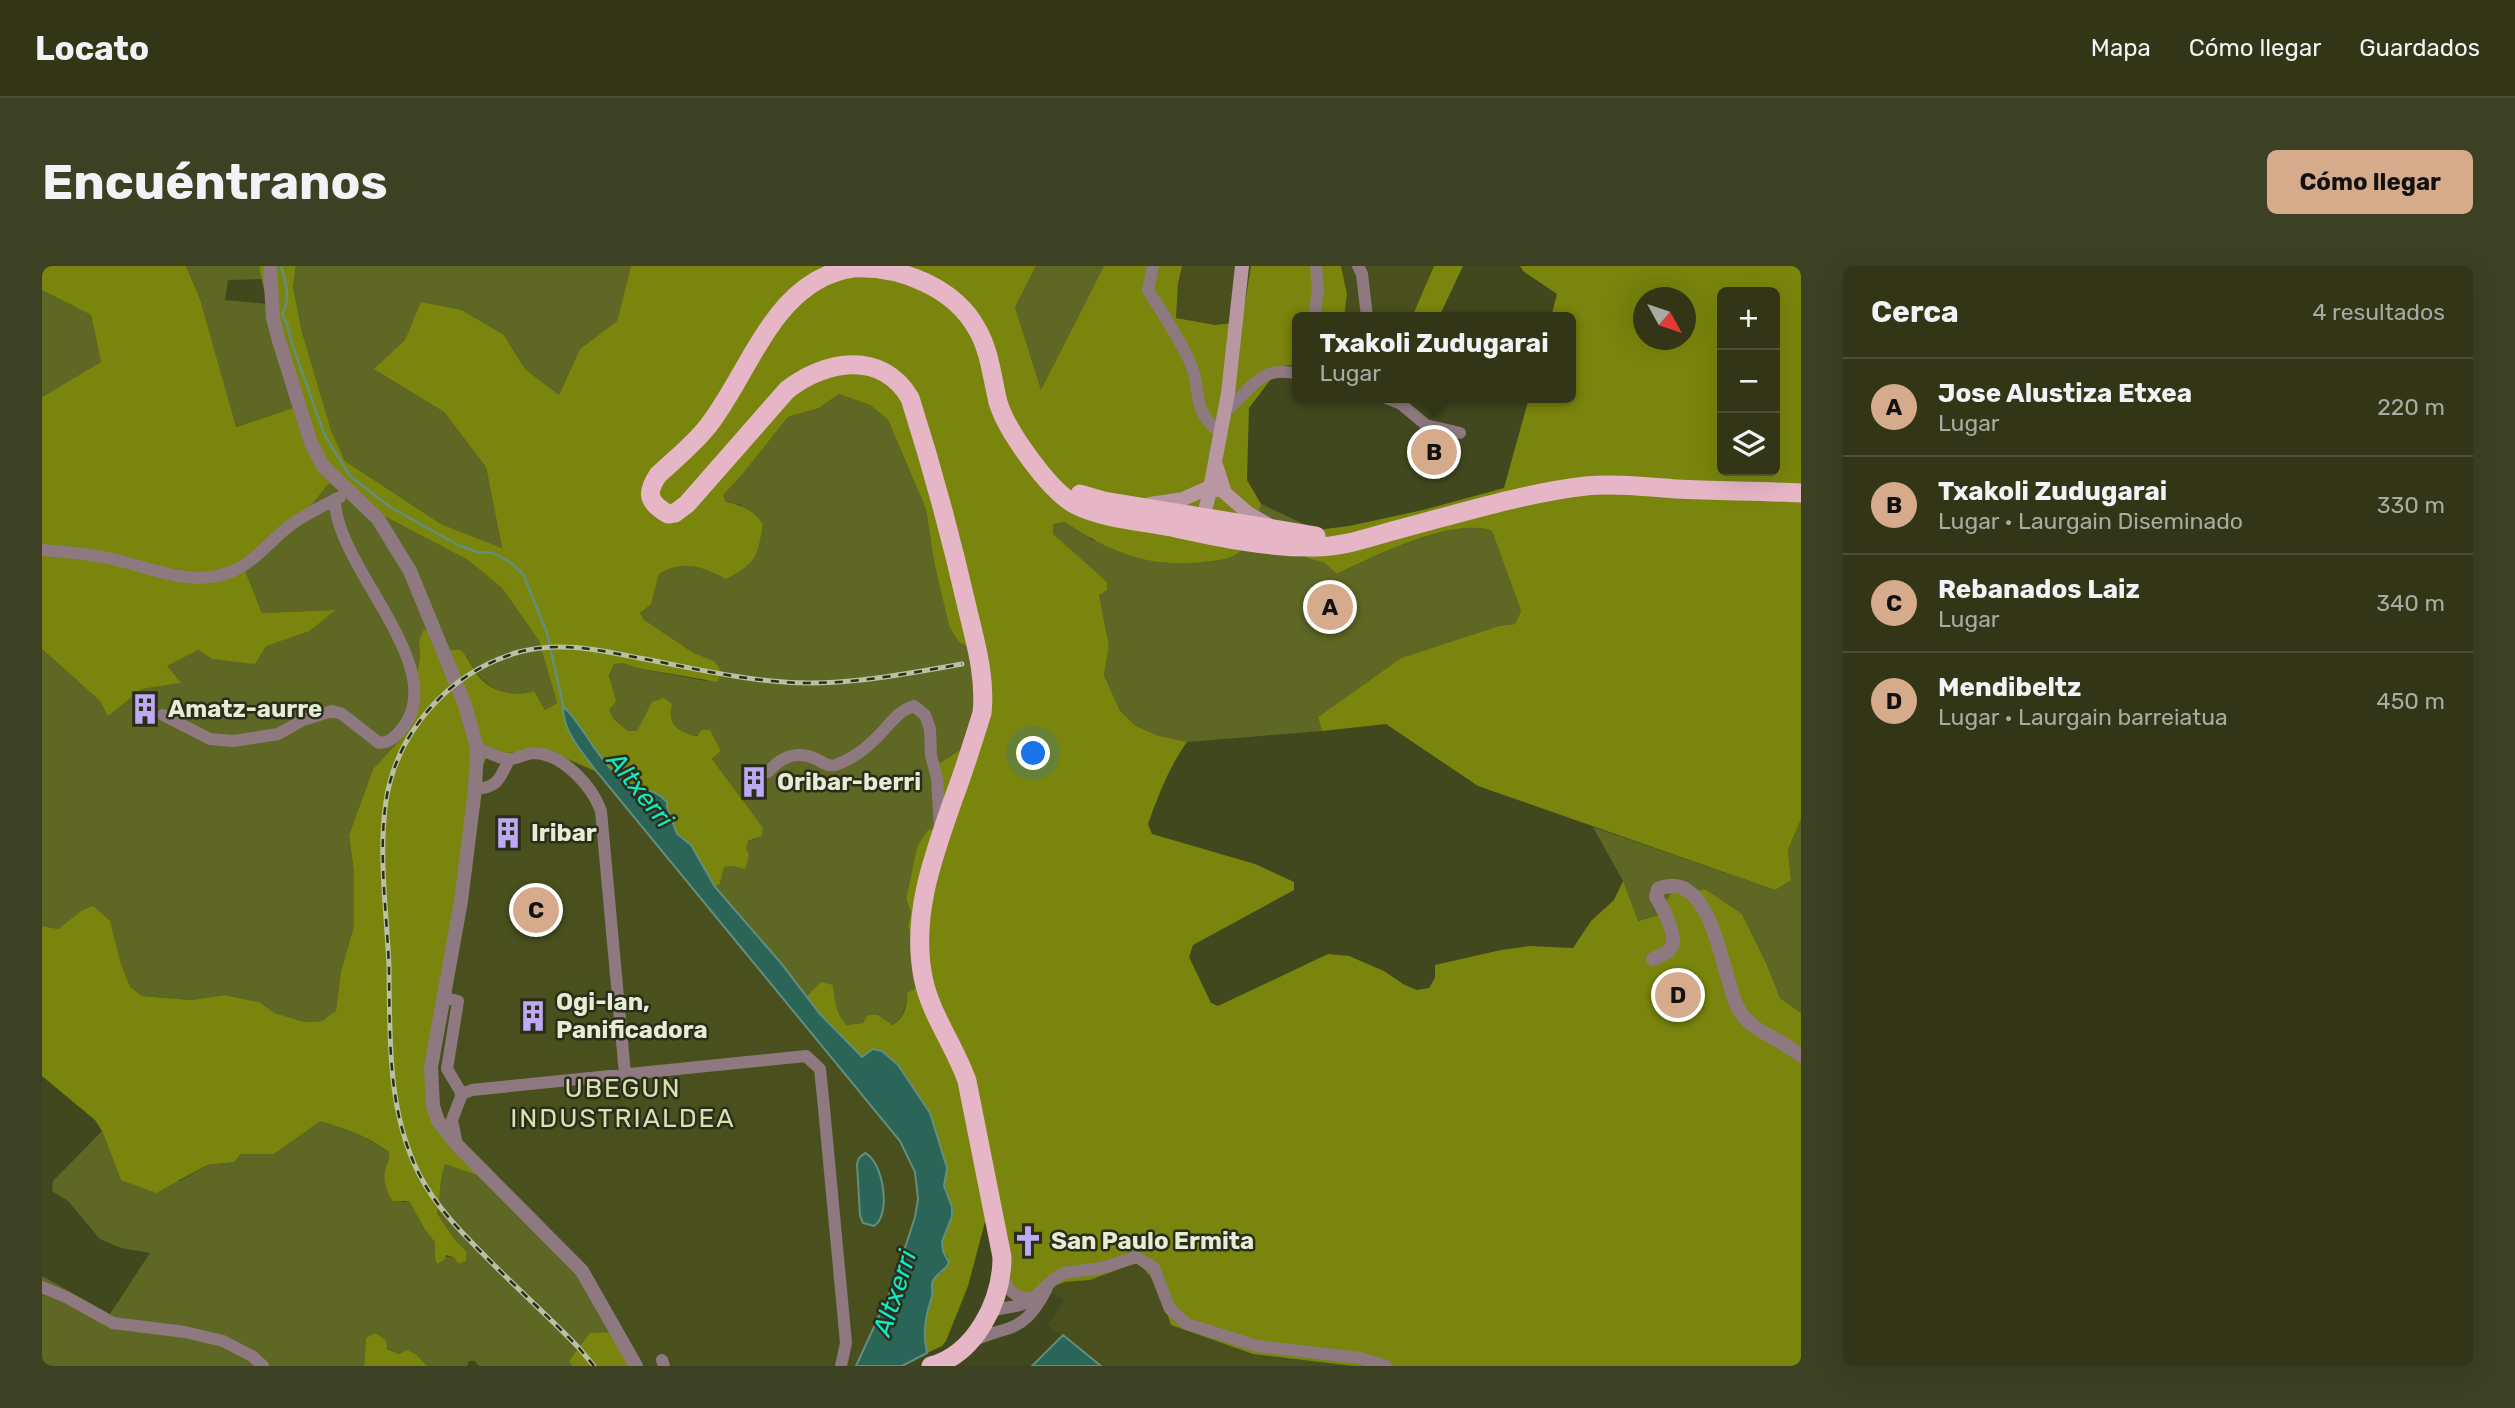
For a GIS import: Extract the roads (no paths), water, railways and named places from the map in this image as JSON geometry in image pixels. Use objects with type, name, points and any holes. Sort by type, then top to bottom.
[{"type":"highway","points":[[925,1366],[981,1326],[988,1313],[998,1264],[988,1192],[967,1081],[960,1059],[930,1001],[923,979],[923,897],[940,836],[982,713],[983,689],[965,598],[911,398],[901,383],[880,370],[857,365],[834,366],[816,371],[802,378],[780,397],[687,504],[668,514],[653,503],[651,489],[659,475],[708,426],[730,393],[752,351],[786,305],[818,279],[853,268],[898,269],[936,288],[965,312],[978,330],[990,365],[998,403],[1007,425],[1059,493],[1076,505],[1100,514],[1136,512],[1278,538]]},
{"type":"highway","points":[[1136,512],[1185,524],[1194,522],[1200,516],[1213,528],[1278,538],[1397,530],[1538,495],[1590,486],[1801,493]]},
{"type":"highway","points":[[932,1366],[944,1362],[964,1339],[998,1264]]},
{"type":"main road","points":[[1200,516],[1197,508],[1206,489],[1223,413],[1242,266]]},
{"type":"main road","points":[[1214,456],[1224,493]]},
{"type":"main road","points":[[1136,512],[1183,499],[1206,489],[1224,493],[1278,538]]},
{"type":"street","points":[[270,266],[274,318],[279,341],[308,436],[323,466],[378,519],[410,571],[465,705],[477,748],[475,789],[445,998],[431,1067],[433,1107],[438,1121],[457,1145],[582,1271],[636,1366]]},
{"type":"street","points":[[1153,266],[1148,290],[1189,360],[1204,419],[1219,432]]},
{"type":"street","points":[[1315,312],[1318,290],[1316,266]]},
{"type":"street","points":[[1358,266],[1362,274],[1366,312]]},
{"type":"street","points":[[1223,413],[1264,376],[1273,371],[1292,373]]},
{"type":"street","points":[[1398,403],[1426,425],[1460,433]]},
{"type":"street","points":[[42,550],[98,557],[182,577],[228,573],[246,564],[290,525],[349,491]]},
{"type":"street","points":[[163,715],[210,739],[234,741],[278,734],[303,720],[332,711],[342,714],[379,743],[392,739],[408,722],[414,694],[409,661],[399,636],[367,583],[346,538],[335,508],[335,499]]},
{"type":"street","points":[[768,772],[781,758],[793,755],[813,757],[828,766],[836,765],[863,750],[899,713],[914,706],[925,715],[930,729],[940,836]]},
{"type":"street","points":[[477,748],[509,760],[534,754],[546,756],[564,765],[596,797],[601,811],[625,1074]]},
{"type":"street","points":[[475,789],[488,788],[498,783],[509,760]]},
{"type":"street","points":[[1653,959],[1667,952],[1673,945],[1663,908],[1656,897],[1658,889],[1676,886],[1702,903],[1737,1007],[1747,1021],[1801,1056]]},
{"type":"street","points":[[445,998],[458,1001],[447,1069],[462,1094]]},
{"type":"street","points":[[457,1145],[453,1119],[462,1094],[472,1090],[806,1056],[818,1065],[824,1108],[846,1342],[841,1366]]},
{"type":"street","points":[[964,1339],[1018,1325],[1055,1278],[1064,1273],[1101,1268],[1137,1257],[1154,1268],[1170,1309],[1187,1324],[1257,1346],[1360,1357],[1386,1366]]},
{"type":"street","points":[[998,1264],[1009,1289],[1034,1304]]},
{"type":"street","points":[[42,1287],[113,1323],[185,1332],[223,1341],[252,1356],[263,1366]]},
{"type":"street","points":[[988,1313],[991,1320],[1005,1325],[1016,1321],[1034,1304]]},
{"type":"water","points":[[563,706],[601,758],[627,784],[657,794],[667,802],[677,834],[691,845],[715,887],[781,963],[820,1014],[862,1057],[873,1049],[882,1051],[898,1065],[930,1113],[947,1168],[944,1186],[952,1207],[952,1216],[942,1242],[949,1263],[932,1284],[926,1317],[927,1353],[902,1366],[856,1366],[892,1288],[915,1217],[918,1199],[915,1172],[900,1141],[597,772],[570,733]]},
{"type":"water","points":[[865,1153],[877,1166],[883,1188],[883,1211],[874,1226],[863,1223],[860,1216],[857,1164]]},
{"type":"water","points":[[1063,1335],[1101,1366],[1032,1366]]},
{"type":"waterway","name":"Altxerri","points":[[281,266],[287,297],[282,314],[325,436],[350,476],[390,507],[458,545],[477,552],[493,553],[510,562],[523,574],[547,633],[564,709]]},
{"type":"railway","points":[[594,1366],[452,1222],[419,1174],[401,1125],[392,1073],[383,863],[386,801],[392,775],[402,751],[415,728],[449,689],[494,661],[534,649],[564,647],[594,650],[738,677],[796,683],[844,682],[962,664]]},
{"type":"place","name":"Txakoli Zudugarai","points":[[1434,452]]},
{"type":"place","name":"Jose Alustiza Etxea","points":[[1330,607]]},
{"type":"place","name":"Amatz-aurre","points":[[145,709]]},
{"type":"place","name":"Oribar-berri","points":[[754,782]]},
{"type":"place","name":"Iribar","points":[[508,833]]},
{"type":"place","name":"Rebanados Laiz","points":[[536,910]]},
{"type":"place","name":"Mendibeltz","points":[[1678,995]]},
{"type":"place","name":"Ogi-lan, Panificadora","points":[[533,1016]]},
{"type":"place","name":"San Paulo Ermita","points":[[1028,1241]]},
{"type":"district","name":"UBEGUN INDUSTRIALDEA","points":[[623,1103]]}]
